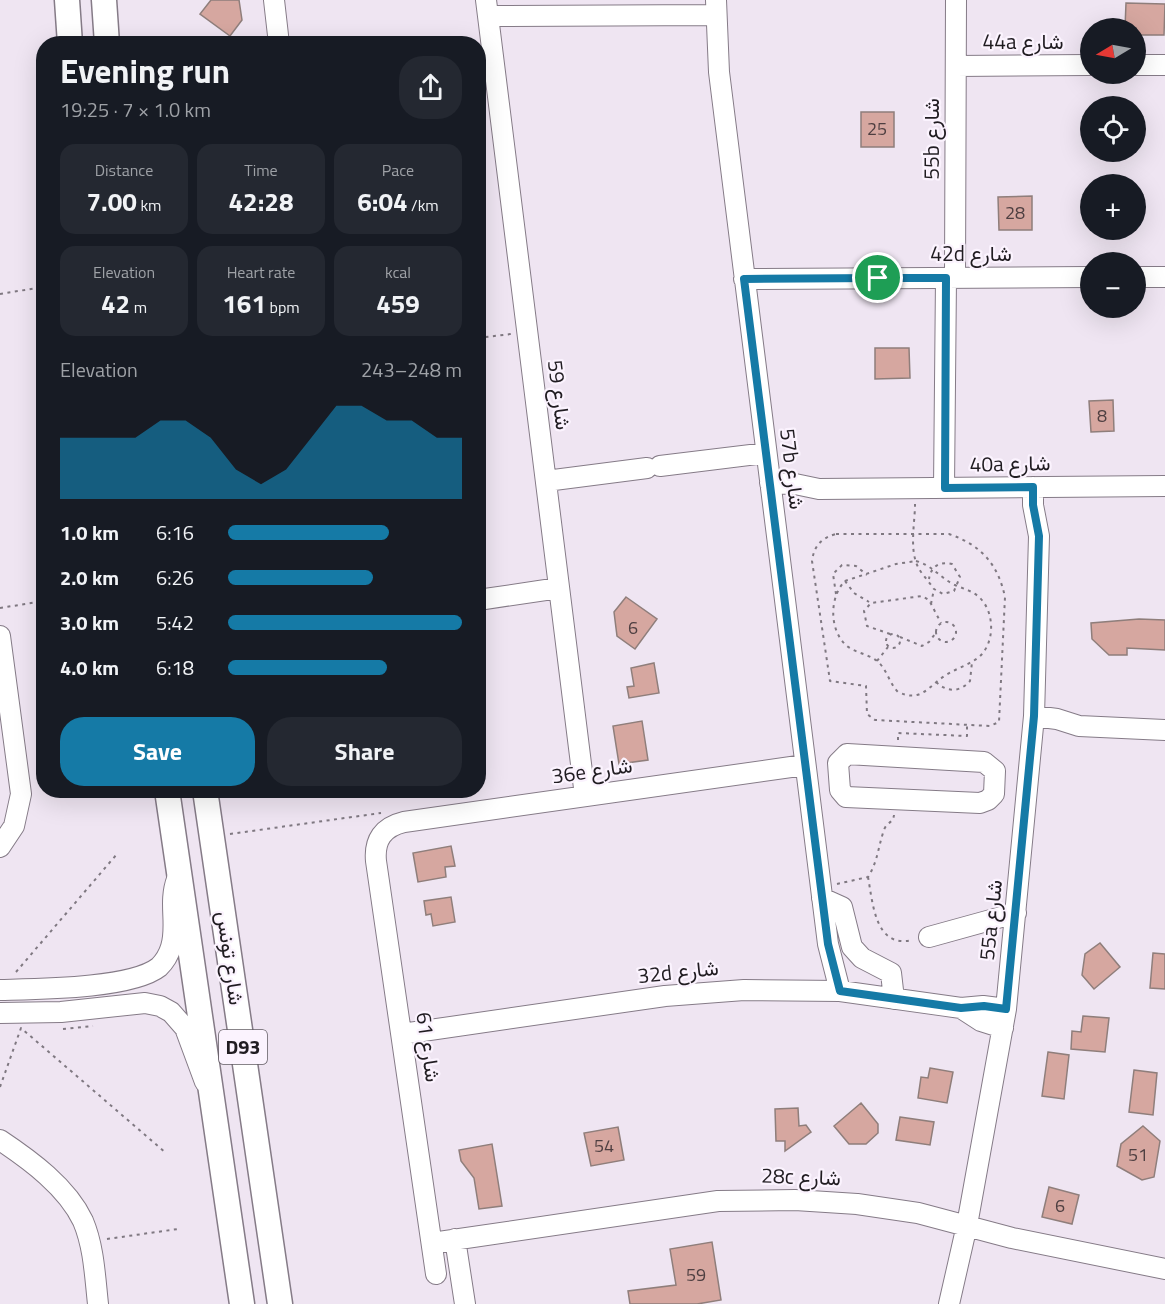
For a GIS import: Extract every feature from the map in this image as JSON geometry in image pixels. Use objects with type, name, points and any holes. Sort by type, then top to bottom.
[{"type":"main road","points":[[67,0],[69,36]]},
{"type":"main road","points":[[104,0],[106,36]]},
{"type":"main road","name":"شارع تونس","points":[[168,798],[242,1304]]},
{"type":"main road","name":"شارع تونس","points":[[206,798],[280,1304]]},
{"type":"street","points":[[274,0],[278,36]]},
{"type":"street","name":"55b شارع","points":[[945,488],[956,0]]},
{"type":"street","points":[[487,8],[716,8]]},
{"type":"street","name":"شارع 59","points":[[487,8],[585,796]]},
{"type":"street","name":"57b شارع","points":[[716,8],[719,72],[832,991]]},
{"type":"street","name":"44a شارع","points":[[956,66],[1080,65]]},
{"type":"street","points":[[1146,65],[1165,65]]},
{"type":"street","name":"42d شارع","points":[[744,279],[1080,277]]},
{"type":"street","points":[[1146,277],[1165,277]]},
{"type":"street","points":[[546,481],[766,453]]},
{"type":"street","name":"40a شارع","points":[[770,491],[1165,486]]},
{"type":"street","name":"55a شارع","points":[[949,1304],[967,1226],[1004,1019],[1016,914],[1033,725],[1039,536],[1045,511],[1040,487]]},
{"type":"street","points":[[486,599],[559,588]]},
{"type":"street","points":[[0,636],[4,691],[21,794],[14,826],[0,847]]},
{"type":"street","points":[[1033,725],[1057,718],[1079,726],[1165,730]]},
{"type":"street","points":[[847,754],[984,762],[994,771],[996,784],[992,797],[980,803],[851,798],[840,790],[838,772],[840,759],[847,754]]},
{"type":"street","name":"36e شارع","points":[[395,825],[585,796],[806,769],[838,772]]},
{"type":"street","points":[[996,784],[1029,785]]},
{"type":"street","name":"شارع 61","points":[[395,825],[378,840],[376,854],[436,1274]]},
{"type":"street","points":[[5,981],[63,987],[136,977],[159,967],[171,948],[171,904],[179,874]]},
{"type":"street","points":[[822,898],[842,907],[848,939],[857,953],[891,973],[894,999]]},
{"type":"street","points":[[929,937],[1016,914]]},
{"type":"street","name":"32d شارع","points":[[402,1034],[665,996],[744,990],[832,991],[961,1008],[981,1020],[1004,1019]]},
{"type":"street","points":[[5,1020],[145,1003],[160,1006],[171,1012],[185,1028],[197,1066],[211,1092]]},
{"type":"street","points":[[0,1140],[58,1187],[80,1216],[89,1242],[98,1304]]},
{"type":"street","name":"28c شارع","points":[[432,1242],[706,1203],[764,1199],[857,1204],[918,1213],[1012,1238],[1165,1269]]},
{"type":"street","points":[[455,1239],[465,1304]]},
{"type":"path","points":[[0,294],[36,288]]},
{"type":"path","points":[[486,337],[527,332]]},
{"type":"path","points":[[916,489],[916,561],[934,589],[931,604]]},
{"type":"path","points":[[836,534],[915,534],[949,534],[966,540],[987,557],[1001,580],[1005,597],[1001,717],[995,726],[872,719],[867,714],[866,686],[835,684],[829,679],[812,561],[816,546],[828,536],[836,534]]},
{"type":"path","points":[[836,594],[845,581],[867,575],[896,564],[916,561],[933,568],[958,586],[980,597],[987,608],[991,622],[986,648],[972,662],[936,682],[923,694],[906,696],[892,686],[877,661],[853,650],[842,640],[834,618],[836,594],[832,579],[838,567],[851,564],[867,575]]},
{"type":"path","points":[[929,579],[933,568],[942,563],[956,567],[960,576],[958,586],[949,593],[934,589]]},
{"type":"path","points":[[845,581],[854,593],[871,603],[919,596],[931,604],[941,623]]},
{"type":"path","points":[[0,608],[36,602]]},
{"type":"path","points":[[871,603],[863,616],[867,626],[922,646],[929,642],[941,623]]},
{"type":"path","points":[[936,633],[943,642],[954,639],[956,631],[952,624],[941,623]]},
{"type":"path","points":[[890,634],[885,640],[888,646],[896,648],[900,637]]},
{"type":"path","points":[[877,661],[888,646]]},
{"type":"path","points":[[936,682],[947,690],[960,689],[973,675],[972,662]]},
{"type":"path","points":[[212,836],[373,813],[395,825]]},
{"type":"path","points":[[5,981],[19,972],[117,854]]},
{"type":"path","points":[[868,878],[878,923],[885,933],[895,940],[905,942],[929,937]]},
{"type":"path","points":[[5,1020],[21,1028],[166,1153]]},
{"type":"path","points":[[62,1029],[98,1025]]},
{"type":"path","points":[[21,1028],[29,1029]]},
{"type":"path","points":[[0,1087],[21,1028]]},
{"type":"path","points":[[89,1242],[178,1229]]},
{"type":"building","points":[[211,0],[239,0],[242,20],[230,36],[200,14]]},
{"type":"building","points":[[1126,3],[1165,4],[1164,35],[1146,35],[1146,18],[1125,18]]},
{"type":"building","points":[[861,112],[894,112],[894,147],[861,147]]},
{"type":"building","points":[[1032,196],[1032,230],[999,230],[998,197]]},
{"type":"building","points":[[875,348],[909,348],[910,378],[875,379]]},
{"type":"building","points":[[1113,400],[1114,431],[1091,432],[1089,401]]},
{"type":"building","points":[[626,597],[657,619],[635,649],[617,636],[614,612]]},
{"type":"building","points":[[1139,619],[1165,620],[1165,650],[1127,648],[1127,655],[1109,655],[1092,639],[1091,623]]},
{"type":"building","points":[[654,663],[659,693],[629,698],[627,687],[634,686],[631,668]]},
{"type":"building","points":[[642,721],[648,760],[619,764],[613,726]]},
{"type":"building","points":[[451,846],[455,866],[445,867],[446,877],[418,882],[413,853]]},
{"type":"building","points":[[451,897],[455,922],[433,926],[431,914],[426,915],[424,901]]},
{"type":"building","points":[[1100,943],[1120,967],[1094,989],[1082,975],[1085,954]]},
{"type":"building","points":[[1153,953],[1165,954],[1165,989],[1150,988]]},
{"type":"building","points":[[1083,1016],[1109,1018],[1105,1052],[1071,1049],[1072,1031],[1081,1032]]},
{"type":"building","points":[[1048,1052],[1069,1055],[1064,1099],[1042,1096]]},
{"type":"building","points":[[930,1068],[953,1072],[947,1103],[918,1098],[921,1077],[928,1078]]},
{"type":"building","points":[[1134,1070],[1157,1073],[1153,1115],[1129,1112]]},
{"type":"building","points":[[861,1103],[878,1124],[878,1133],[866,1144],[849,1144],[834,1126]]},
{"type":"building","points":[[798,1108],[799,1126],[806,1125],[811,1132],[785,1151],[785,1141],[776,1141],[775,1109]]},
{"type":"building","points":[[900,1117],[934,1122],[930,1145],[896,1140]]},
{"type":"building","points":[[1143,1126],[1160,1141],[1154,1177],[1142,1180],[1117,1166],[1121,1144]]},
{"type":"building","points":[[618,1127],[624,1160],[591,1166],[584,1133]]},
{"type":"building","points":[[492,1144],[502,1206],[479,1209],[474,1178],[461,1161],[459,1150]]},
{"type":"building","points":[[1049,1187],[1079,1195],[1072,1224],[1042,1217]]},
{"type":"building","points":[[712,1242],[721,1300],[697,1304],[630,1304],[628,1291],[676,1285],[670,1249]]},
{"type":"route","points":[[878,278],[946,278],[945,488],[1033,487],[1034,515],[1039,536],[1034,716],[1006,1009],[984,1006],[961,1008],[840,991],[828,944],[744,279],[878,278]]}]
